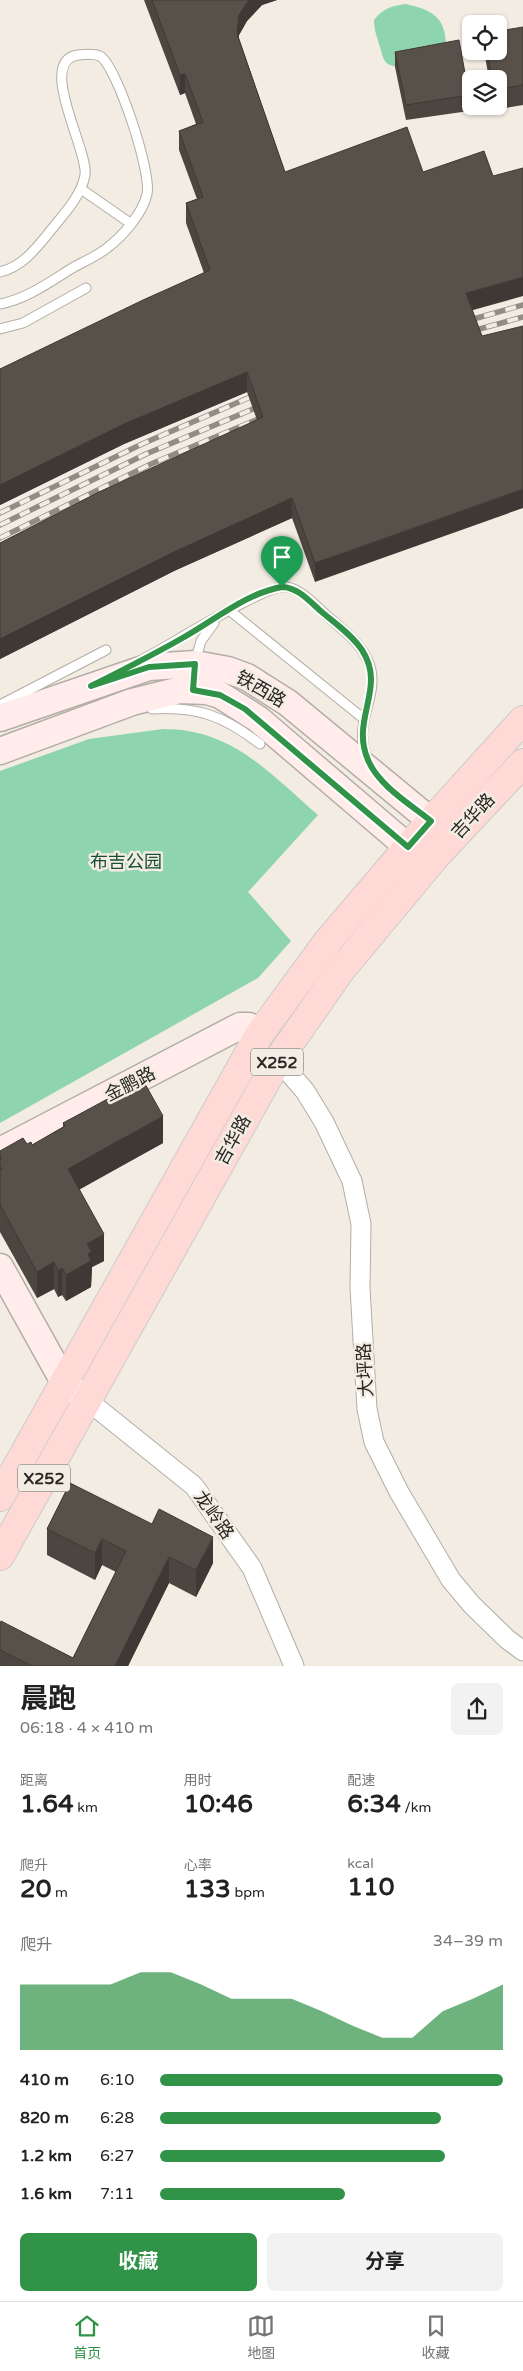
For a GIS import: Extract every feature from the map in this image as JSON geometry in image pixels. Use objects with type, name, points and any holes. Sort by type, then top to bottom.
[{"type":"main road","name":"铁西路","points":[[0,718],[149,667],[194,677],[245,709],[408,847]]},
{"type":"main road","name":"铁西路","points":[[0,751],[152,696],[194,677],[228,670],[247,677],[267,688],[431,821]]},
{"type":"main road","name":"吉华路","points":[[0,1497],[259,1034],[322,949],[408,847],[523,720]]},
{"type":"main road","name":"吉华路","points":[[0,1556],[278,1060],[347,962],[435,856],[523,763]]},
{"type":"main road","name":"金鹏路","points":[[0,1151],[240,1026],[249,1026],[259,1034]]},
{"type":"main road","points":[[0,1267],[64,1382],[87,1400]]},
{"type":"street","name":"大坪路","points":[[278,1060],[305,1092],[324,1122],[352,1181],[361,1224],[360,1288],[367,1409],[374,1442],[399,1492],[451,1580],[472,1605],[507,1639],[523,1651]]},
{"type":"street","name":"龙岭路","points":[[87,1400],[194,1486],[252,1568],[294,1666]]},
{"type":"lane","points":[[0,272],[17,265],[32,253],[80,189],[85,174],[85,161],[65,102],[61,72],[65,62],[75,55],[89,54],[101,57],[110,68],[141,147],[147,172],[148,193],[143,206],[107,248],[31,292],[0,304]]},
{"type":"lane","points":[[80,189],[130,223]]},
{"type":"lane","points":[[0,329],[23,323],[86,288]]},
{"type":"lane","points":[[91,686],[165,648],[230,610],[278,588],[292,588],[350,636],[370,666],[372,683],[364,719],[362,743],[377,776]]},
{"type":"lane","points":[[194,677],[198,649],[204,634],[215,621],[230,610]]},
{"type":"lane","points":[[230,610],[364,719]]},
{"type":"lane","points":[[0,705],[106,650]]},
{"type":"lane","points":[[104,712],[164,708],[204,712],[232,724],[260,744]]},
{"type":"green space","points":[[406,4],[423,9],[435,16],[443,27],[446,44],[418,61],[402,66],[394,66],[386,63],[384,59],[376,34],[374,20],[388,8]]},
{"type":"green space","name":"布吉公园","points":[[163,729],[188,731],[230,745],[266,769],[318,815],[248,892],[291,941],[258,978],[0,1123],[0,771],[89,739]]},
{"type":"building","points":[[152,0],[249,0],[239,15],[237,34],[285,172],[407,127],[423,172],[484,151],[493,176],[523,168],[523,277],[466,293],[482,336],[523,326],[523,489],[315,563],[292,498],[174,552],[0,639],[0,543],[99,492],[263,417],[247,372],[124,424],[0,485],[0,369],[210,270],[186,203],[203,197],[179,131],[203,122],[185,74],[180,75]]},
{"type":"building","points":[[523,27],[523,85],[507,88],[507,70],[490,70],[489,60],[507,60],[507,30]]},
{"type":"building","points":[[459,40],[464,70],[462,70],[462,96],[406,105],[395,52]]},
{"type":"building","points":[[144,1082],[163,1116],[68,1169],[104,1234],[87,1244],[92,1252],[88,1254],[91,1261],[66,1275],[62,1268],[58,1271],[54,1262],[37,1272],[0,1205],[0,1170],[2,1169],[0,1166],[0,1151],[23,1138],[27,1144],[31,1142],[32,1145],[65,1126],[63,1123],[126,1089],[128,1091]]},
{"type":"building","points":[[70,1483],[152,1524],[159,1509],[213,1537],[196,1570],[169,1557],[115,1666],[32,1666],[0,1650],[1,1621],[73,1658],[126,1551],[102,1539],[95,1553],[47,1529]]},
{"type":"railway","points":[[463,322],[523,305]]},
{"type":"railway","points":[[465,333],[523,317]]},
{"type":"railway","points":[[0,513],[142,444],[262,392]]},
{"type":"railway","points":[[0,525],[146,454],[265,404]]},
{"type":"railway","points":[[0,538],[151,464],[270,414]]},
{"type":"route","points":[[282,587],[292,588],[350,636],[361,648],[370,666],[372,683],[361,733],[362,743],[369,762],[377,776],[431,821],[408,847],[245,709],[220,695],[207,691],[193,690],[195,664],[179,663],[149,667],[116,676],[91,686],[165,648],[264,592],[282,587]]}]
